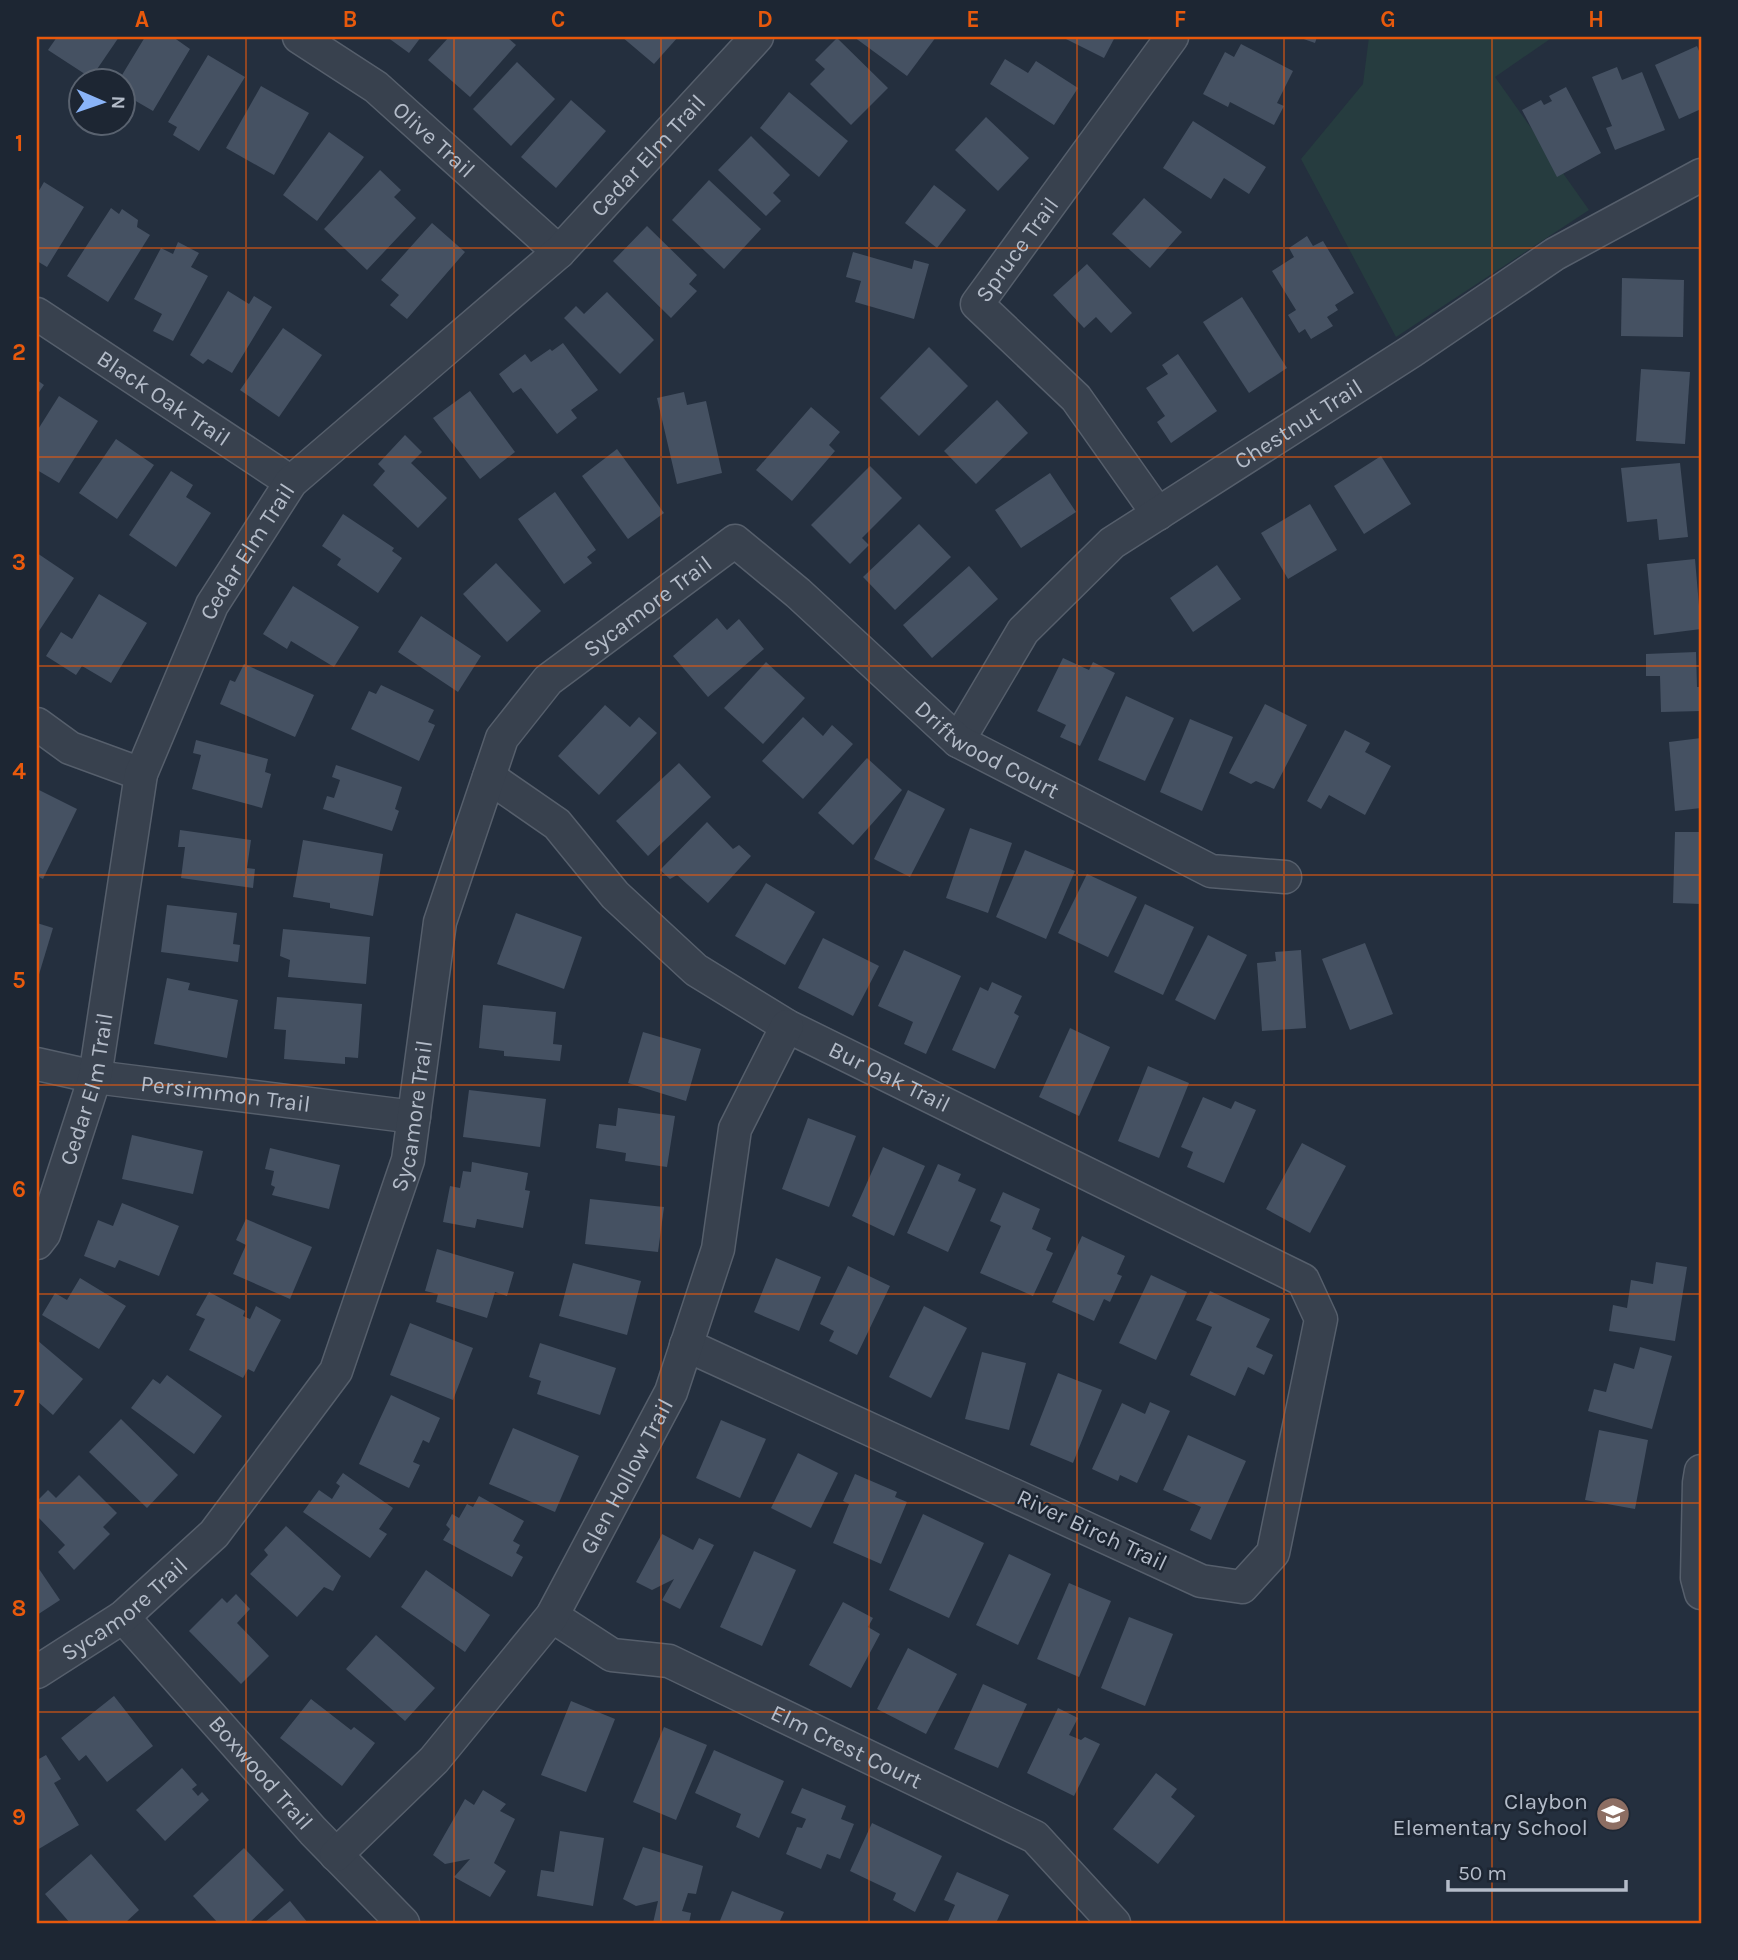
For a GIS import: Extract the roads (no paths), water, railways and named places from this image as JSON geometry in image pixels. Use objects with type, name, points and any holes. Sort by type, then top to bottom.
[{"type":"street","name":"Olive Trail","points":[[299,37],[376,87],[559,252]]},
{"type":"street","name":"Cedar Elm Trail","points":[[37,1243],[44,1234],[95,1077],[141,774],[212,605],[291,482],[559,252],[757,37]]},
{"type":"street","name":"Spruce Trail","points":[[1158,514],[1076,398],[977,304],[1172,37]]},
{"type":"street","name":"Chestnut Trail","points":[[958,741],[1023,631],[1112,543],[1412,351],[1555,254],[1699,181]]},
{"type":"street","name":"Black Oak Trail","points":[[37,314],[291,482]]},
{"type":"street","name":"Driftwood Court","points":[[735,541],[798,593],[958,741],[1211,871],[1285,877]]},
{"type":"street","name":"Sycamore Trail","points":[[37,1672],[123,1617],[214,1534],[336,1371],[408,1160],[440,922],[502,738],[548,680],[735,541]]},
{"type":"street","points":[[37,724],[70,748],[141,774]]},
{"type":"street","name":"Bur Oak Trail","points":[[489,777],[557,824],[615,895],[696,971],[787,1026],[1303,1280],[1321,1319]]},
{"type":"street","name":"Glen Hollow Trail","points":[[336,1855],[434,1760],[552,1616],[671,1392],[718,1250],[735,1129],[787,1026]]},
{"type":"street","name":"Persimmon Trail","points":[[37,1063],[95,1077],[414,1117]]},
{"type":"street","name":"River Birch Trail","points":[[686,1345],[1201,1581],[1242,1587],[1273,1553],[1321,1319]]},
{"type":"street","points":[[1701,1471],[1697,1578],[1701,1593]]},
{"type":"street","name":"Elm Crest Court","points":[[552,1616],[612,1656],[669,1661],[1035,1837],[1114,1923]]},
{"type":"street","name":"Boxwood Trail","points":[[123,1617],[336,1855],[403,1923]]},
{"type":"place","name":"Claybon Elementary School","points":[[1613,1814]]}]
